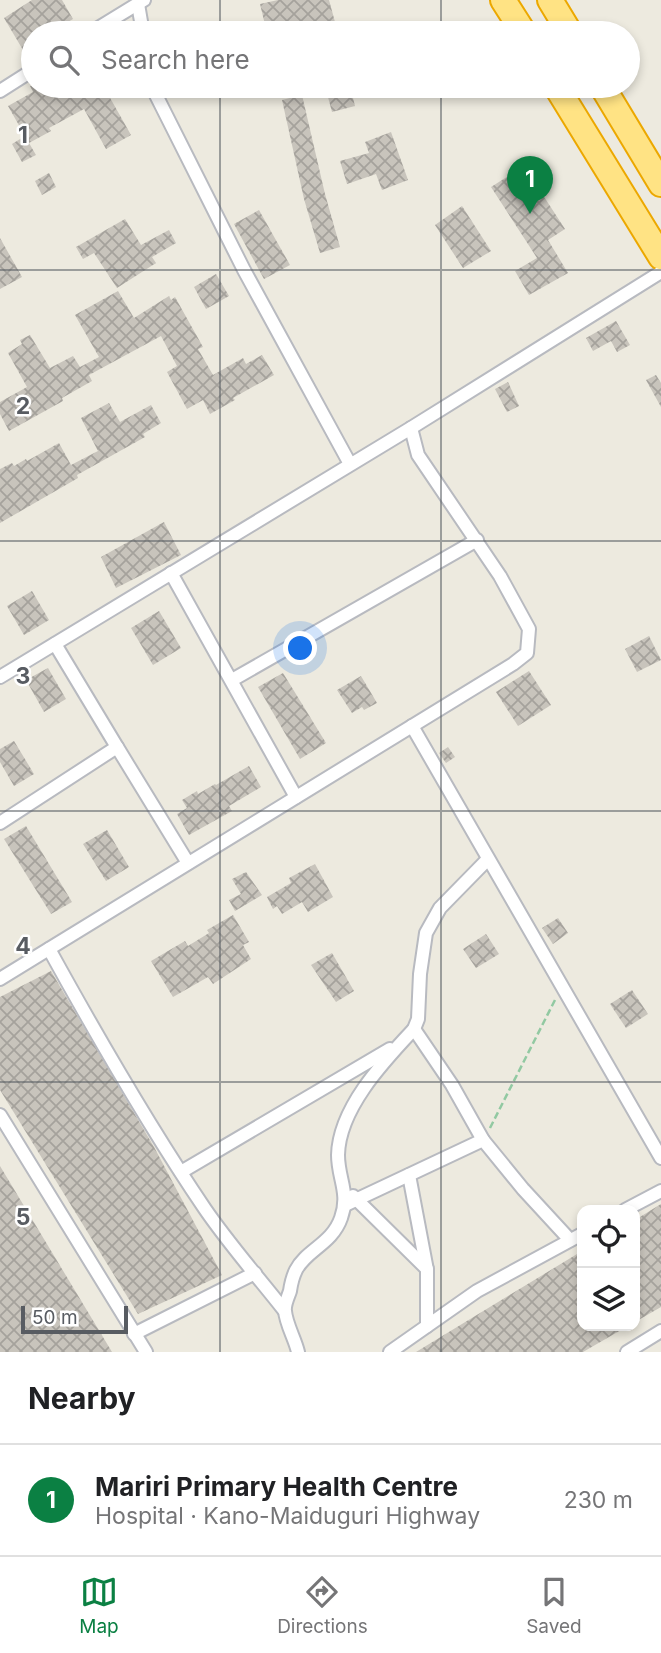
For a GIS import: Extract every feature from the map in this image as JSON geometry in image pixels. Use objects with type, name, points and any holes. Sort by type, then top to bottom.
[{"type":"highway","points":[[503,0],[516,21]]},
{"type":"highway","points":[[550,0],[563,21]]},
{"type":"highway","points":[[563,98],[661,257]]},
{"type":"highway","points":[[609,98],[661,184]]},
{"type":"street","points":[[110,21],[141,2],[143,21]]},
{"type":"street","points":[[0,91],[21,78]]},
{"type":"street","points":[[159,98],[244,270],[350,464]]},
{"type":"street","points":[[0,677],[411,428],[661,272]]},
{"type":"street","points":[[0,979],[527,653],[529,629],[477,540],[418,455],[411,428]]},
{"type":"street","points":[[232,680],[477,540]]},
{"type":"street","points":[[172,573],[296,797]]},
{"type":"street","points":[[55,644],[188,863]]},
{"type":"street","points":[[412,726],[661,1158]]},
{"type":"street","points":[[0,822],[117,747]]},
{"type":"street","points":[[427,1269],[350,1202],[338,1164],[339,1143],[354,1103],[370,1079],[414,1029],[418,1019],[420,974],[426,933],[440,908],[488,859]]},
{"type":"street","points":[[49,949],[127,1089],[207,1212],[284,1310],[298,1352]]},
{"type":"street","points":[[414,1029],[452,1084],[483,1140],[570,1240]]},
{"type":"street","points":[[181,1172],[402,1042]]},
{"type":"street","points":[[0,1115],[146,1352]]},
{"type":"street","points":[[284,1310],[295,1271],[330,1238],[350,1202],[483,1140]]},
{"type":"street","points":[[409,1175],[427,1269],[427,1326]]},
{"type":"street","points":[[634,1205],[661,1191]]},
{"type":"street","points":[[390,1352],[477,1291],[577,1236]]},
{"type":"street","points":[[134,1334],[255,1273]]},
{"type":"street","points":[[626,1352],[661,1331]]},
{"type":"path","points":[[483,1140],[562,987]]},
{"type":"building","points":[[32,0],[62,0],[73,19],[21,21],[21,47],[4,18]]},
{"type":"building","points":[[278,0],[329,0],[335,21],[264,21],[260,4]]},
{"type":"building","points":[[22,98],[110,98],[131,135],[106,149],[84,109],[49,128],[51,131],[29,143],[36,155],[22,162],[12,144],[25,136],[8,106]]},
{"type":"building","points":[[303,98],[340,247],[320,253],[304,199],[282,100]]},
{"type":"building","points":[[328,98],[353,98],[355,106],[332,112]]},
{"type":"building","points":[[391,132],[408,180],[382,190],[376,174],[347,184],[340,161],[369,153],[365,142]]},
{"type":"building","points":[[524,166],[565,229],[548,240],[568,273],[529,295],[515,271],[537,258],[491,187]]},
{"type":"building","points":[[49,173],[56,187],[42,195],[35,181]]},
{"type":"building","points":[[462,206],[491,251],[463,268],[435,225]]},
{"type":"building","points":[[259,210],[290,265],[264,279],[234,224]]},
{"type":"building","points":[[125,219],[141,245],[169,230],[176,243],[152,257],[156,263],[117,288],[94,253],[83,259],[76,247]]},
{"type":"building","points":[[0,238],[22,277],[0,289]]},
{"type":"building","points":[[216,274],[229,296],[206,309],[194,287]]},
{"type":"building","points":[[118,291],[134,318],[169,296],[171,300],[175,297],[203,347],[198,349],[213,375],[243,358],[246,364],[262,355],[274,375],[210,414],[203,400],[187,409],[167,372],[177,366],[161,336],[89,375],[92,381],[62,398],[63,401],[9,431],[0,414],[0,402],[27,387],[8,353],[22,344],[20,340],[30,335],[50,368],[73,356],[80,367],[99,357],[75,315]]},
{"type":"building","points":[[616,321],[630,345],[617,352],[611,341],[593,351],[586,338]]},
{"type":"building","points":[[656,375],[661,383],[661,407],[646,380]]},
{"type":"building","points":[[508,382],[519,406],[507,412],[495,389]]},
{"type":"building","points":[[109,403],[120,422],[151,405],[161,423],[143,434],[145,437],[0,523],[0,469],[12,463],[14,466],[26,459],[27,461],[59,443],[71,465],[98,451],[81,418]]},
{"type":"building","points":[[164,522],[181,555],[116,588],[101,557]]},
{"type":"building","points":[[32,591],[49,620],[24,635],[7,606]]},
{"type":"building","points":[[159,611],[181,648],[153,665],[131,628]]},
{"type":"building","points":[[649,636],[661,660],[637,672],[625,649]]},
{"type":"building","points":[[48,668],[66,699],[44,712],[26,680]]},
{"type":"building","points":[[529,671],[551,705],[518,726],[496,692]]},
{"type":"building","points":[[283,673],[326,743],[300,759],[258,687]]},
{"type":"building","points":[[361,676],[377,703],[352,713],[337,690]]},
{"type":"building","points":[[14,741],[34,774],[14,786],[0,762],[0,749]]},
{"type":"building","points":[[448,747],[455,757],[446,763],[439,753]]},
{"type":"building","points":[[249,766],[261,787],[229,806],[232,811],[189,835],[177,814],[187,808],[182,800]]},
{"type":"building","points":[[26,826],[72,902],[51,914],[4,839]]},
{"type":"building","points":[[107,830],[129,867],[106,881],[83,844]]},
{"type":"building","points":[[315,864],[333,897],[308,912],[302,902],[282,914],[277,906],[273,909],[267,897],[291,883],[289,878]]},
{"type":"building","points":[[246,872],[262,895],[235,911],[229,900],[241,894],[232,879]]},
{"type":"building","points":[[233,915],[249,942],[243,945],[251,959],[213,984],[208,977],[173,997],[151,961],[185,941],[188,946],[209,933],[207,930]]},
{"type":"building","points":[[558,918],[568,933],[553,944],[542,928]]},
{"type":"building","points":[[486,934],[499,954],[476,968],[463,949]]},
{"type":"building","points":[[332,953],[354,991],[336,1002],[311,965]]},
{"type":"building","points":[[51,971],[154,1147],[222,1275],[138,1314],[0,1090],[0,997]]},
{"type":"building","points":[[632,990],[648,1014],[626,1028],[610,1004]]},
{"type":"building","points":[[0,1166],[112,1352],[0,1352]]},
{"type":"building","points":[[661,1204],[661,1307],[640,1319],[640,1268],[640,1217]]},
{"type":"building","points":[[577,1254],[577,1331],[619,1331],[583,1352],[416,1352]]},
{"type":"place","name":"Mariri Primary Health Centre","points":[[530,214]]}]
